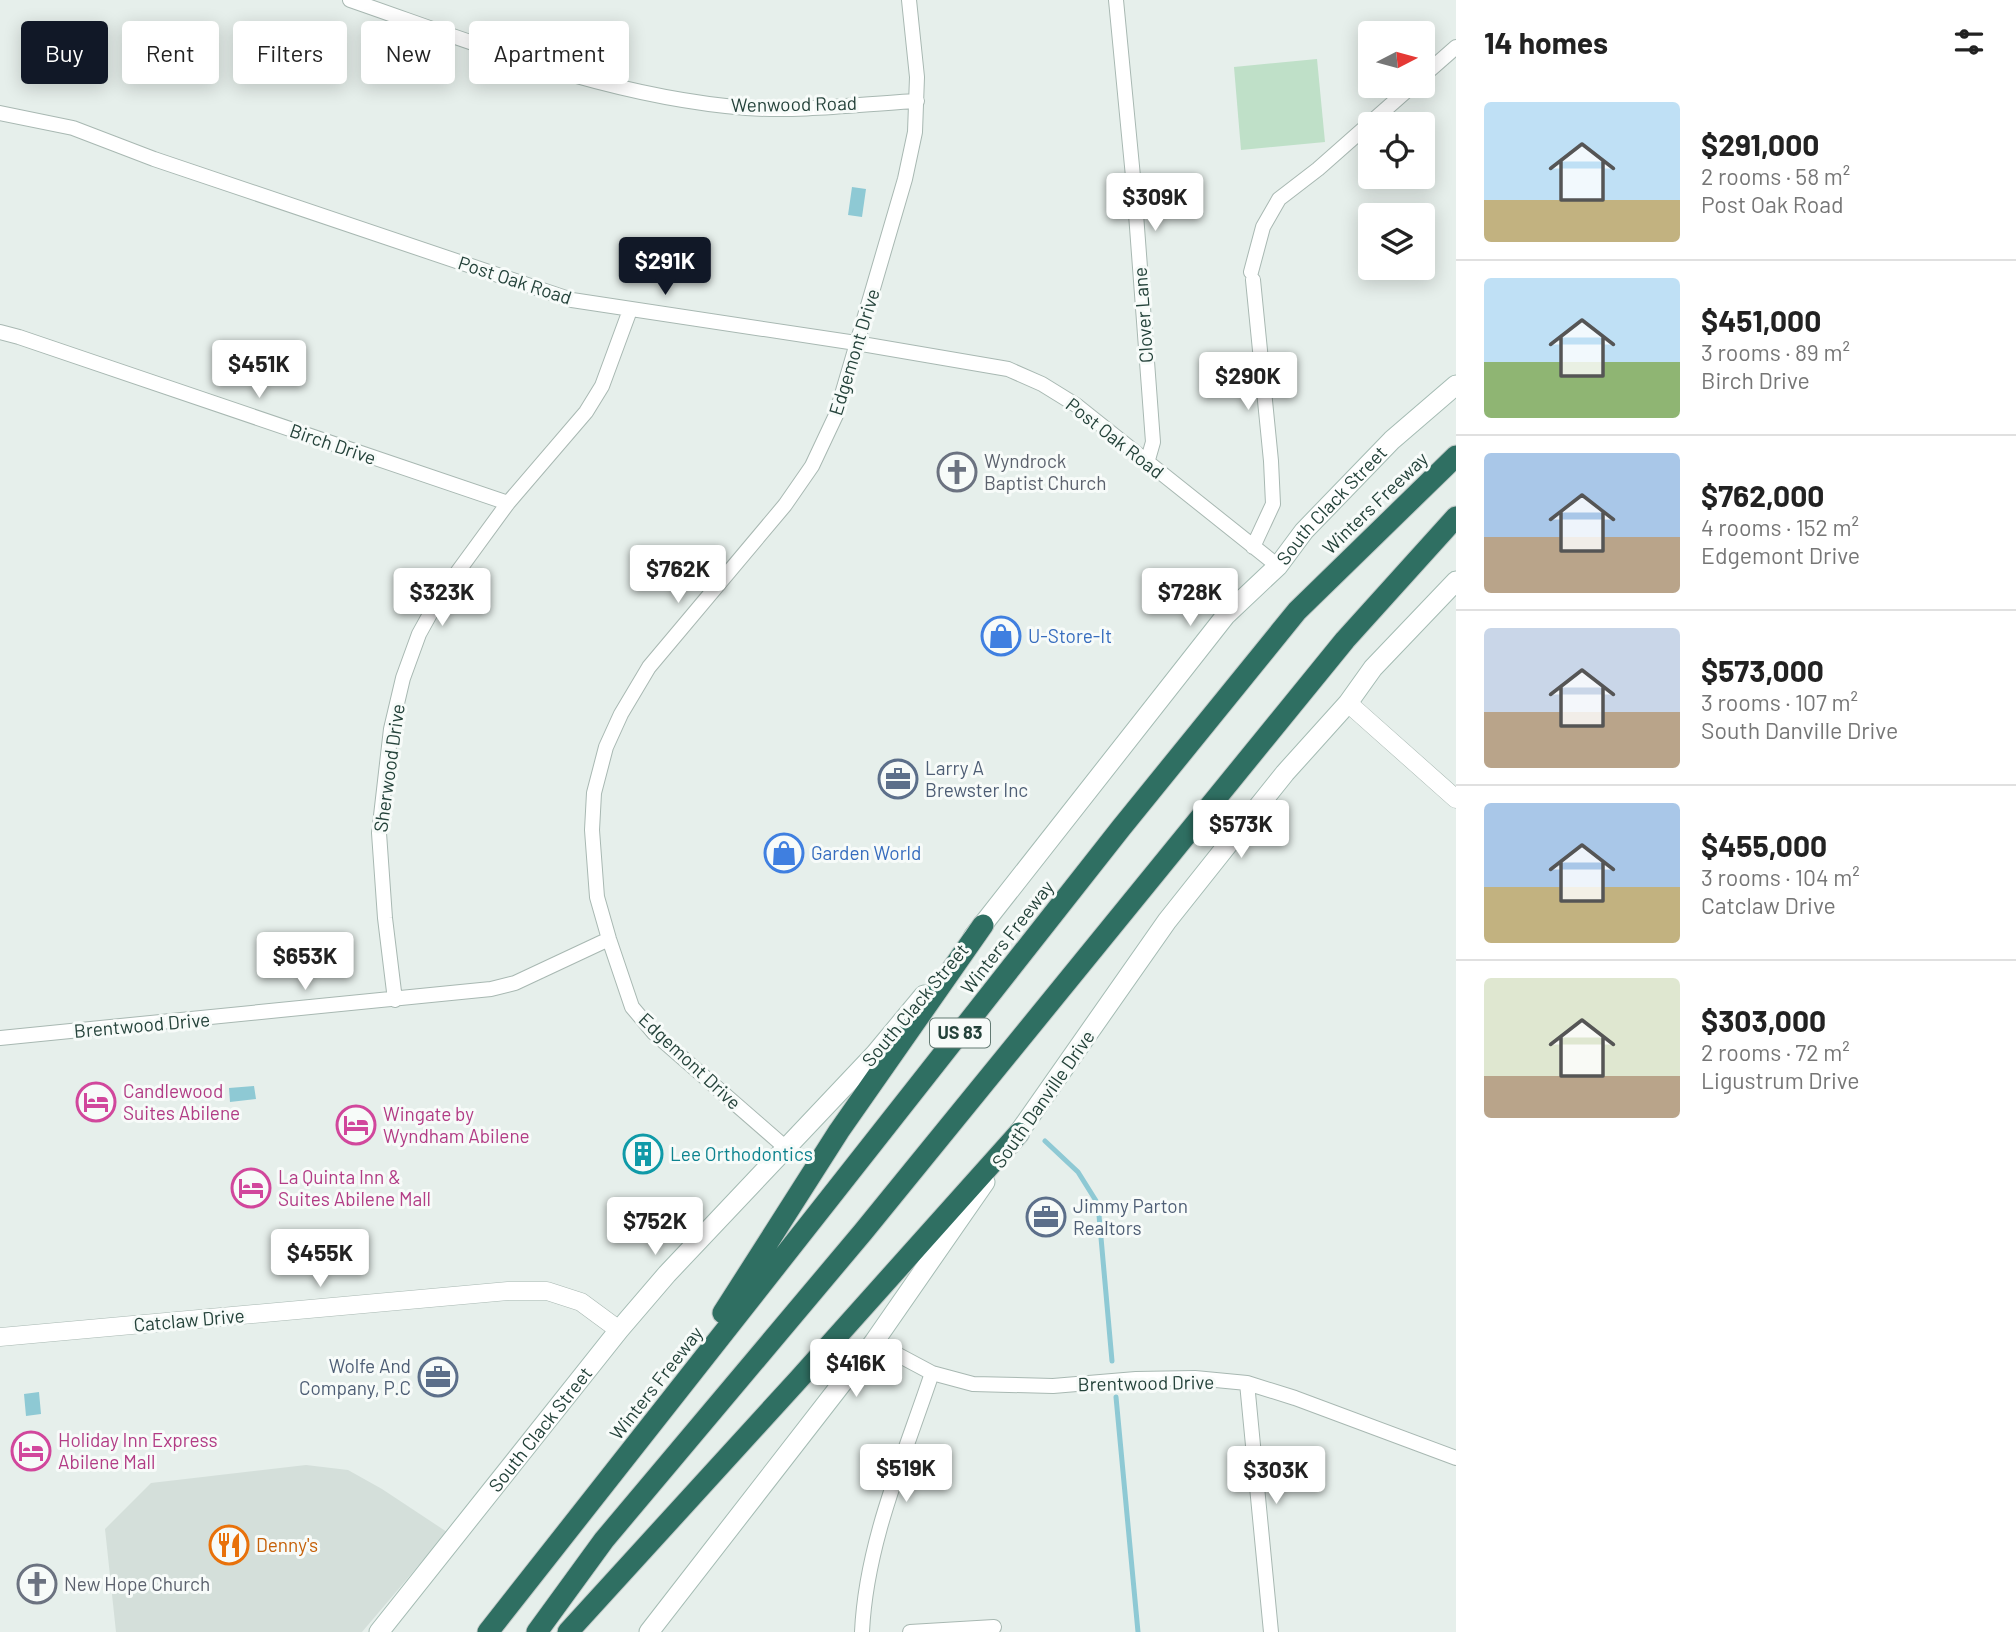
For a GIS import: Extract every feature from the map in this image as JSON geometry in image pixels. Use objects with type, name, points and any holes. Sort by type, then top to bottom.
[{"type":"highway","name":"Winters Freeway","points":[[488,1632],[1121,828],[1297,611],[1456,456]]},
{"type":"highway","name":"US 83","points":[[537,1632],[604,1540],[871,1221],[1345,640],[1456,517]]},
{"type":"highway","points":[[589,1505],[745,1282],[839,1131],[983,925]]},
{"type":"highway","points":[[568,1632],[1019,1133]]},
{"type":"main road","name":"South Clack Street","points":[[379,1632],[671,1269],[875,1054],[983,925],[1226,615],[1278,566],[1304,531],[1384,449],[1456,385]]},
{"type":"main road","name":"South Danville Drive","points":[[649,1632],[874,1342],[1167,921],[1285,773],[1348,703],[1373,668],[1456,581]]},
{"type":"street","name":"Wenwood Road","points":[[350,0],[565,75],[691,102],[748,108],[917,101]]},
{"type":"street","name":"Edgemont Drive","points":[[786,1149],[654,1033],[632,1007],[597,897],[592,830],[594,793],[606,747],[621,714],[649,667],[785,505],[812,466],[836,415],[905,179],[915,132],[917,77],[909,0]]},
{"type":"street","name":"Clover Lane","points":[[1116,0],[1134,187],[1153,442],[1147,463]]},
{"type":"street","points":[[1435,65],[1456,47]]},
{"type":"street","points":[[1253,547],[1273,504],[1252,276],[1263,227],[1279,199],[1318,169],[1398,98]]},
{"type":"street","name":"Post Oak Road","points":[[0,113],[73,128],[154,159],[572,300],[1008,369],[1042,384],[1076,405],[1278,566]]},
{"type":"street","name":"Sherwood Drive","points":[[395,1000],[385,918],[379,833],[391,729],[403,678],[419,634],[440,596],[508,503],[586,412],[602,386],[630,310]]},
{"type":"street","name":"Birch Drive","points":[[0,332],[508,503]]},
{"type":"street","points":[[1348,703],[1456,799]]},
{"type":"street","name":"Brentwood Drive","points":[[0,1038],[491,989],[515,983],[609,939]]},
{"type":"street","name":"Catclaw Drive","points":[[0,1337],[508,1291],[547,1291],[581,1302],[619,1331]]},
{"type":"street","name":"Brentwood Drive","points":[[874,1342],[932,1373],[974,1384],[1009,1386],[1195,1378],[1247,1383],[1456,1458]]},
{"type":"street","points":[[862,1632],[863,1606],[874,1547],[932,1373]]},
{"type":"street","points":[[1247,1383],[1271,1632]]},
{"type":"street","points":[[910,1632],[994,1627]]},
{"type":"shaded area","points":[[306,1465],[348,1470],[447,1532],[362,1632],[116,1632],[105,1529],[151,1483]]},
{"type":"green space","points":[[1317,59],[1325,142],[1241,150],[1234,67]]},
{"type":"water","points":[[852,187],[866,189],[862,217],[848,215]]},
{"type":"water","points":[[254,1086],[256,1099],[230,1102],[229,1088]]},
{"type":"water","points":[[39,1392],[41,1414],[26,1416],[24,1394]]},
{"type":"waterway","points":[[1045,1141],[1078,1172],[1098,1204],[1112,1361]]},
{"type":"waterway","points":[[1116,1397],[1138,1632]]},
{"type":"place","name":"Wyndrock Baptist Church","points":[[957,472]]},
{"type":"place","name":"U-Store-It","points":[[1001,636]]},
{"type":"place","name":"Larry A Brewster Inc","points":[[898,779]]},
{"type":"place","name":"Garden World","points":[[784,853]]},
{"type":"place","name":"Candlewood Suites Abilene","points":[[96,1102]]},
{"type":"place","name":"Wingate by Wyndham Abilene","points":[[356,1125]]},
{"type":"place","name":"Lee Orthodontics","points":[[643,1154]]},
{"type":"place","name":"La Quinta Inn & Suites Abilene Mall","points":[[251,1188]]},
{"type":"place","name":"Jimmy Parton Realtors","points":[[1046,1217]]},
{"type":"place","name":"Wolfe And Company, P.C","points":[[438,1377]]},
{"type":"place","name":"Holiday Inn Express Abilene Mall","points":[[31,1451]]},
{"type":"place","name":"Denny's","points":[[229,1545]]},
{"type":"place","name":"New Hope Church","points":[[37,1584]]}]
